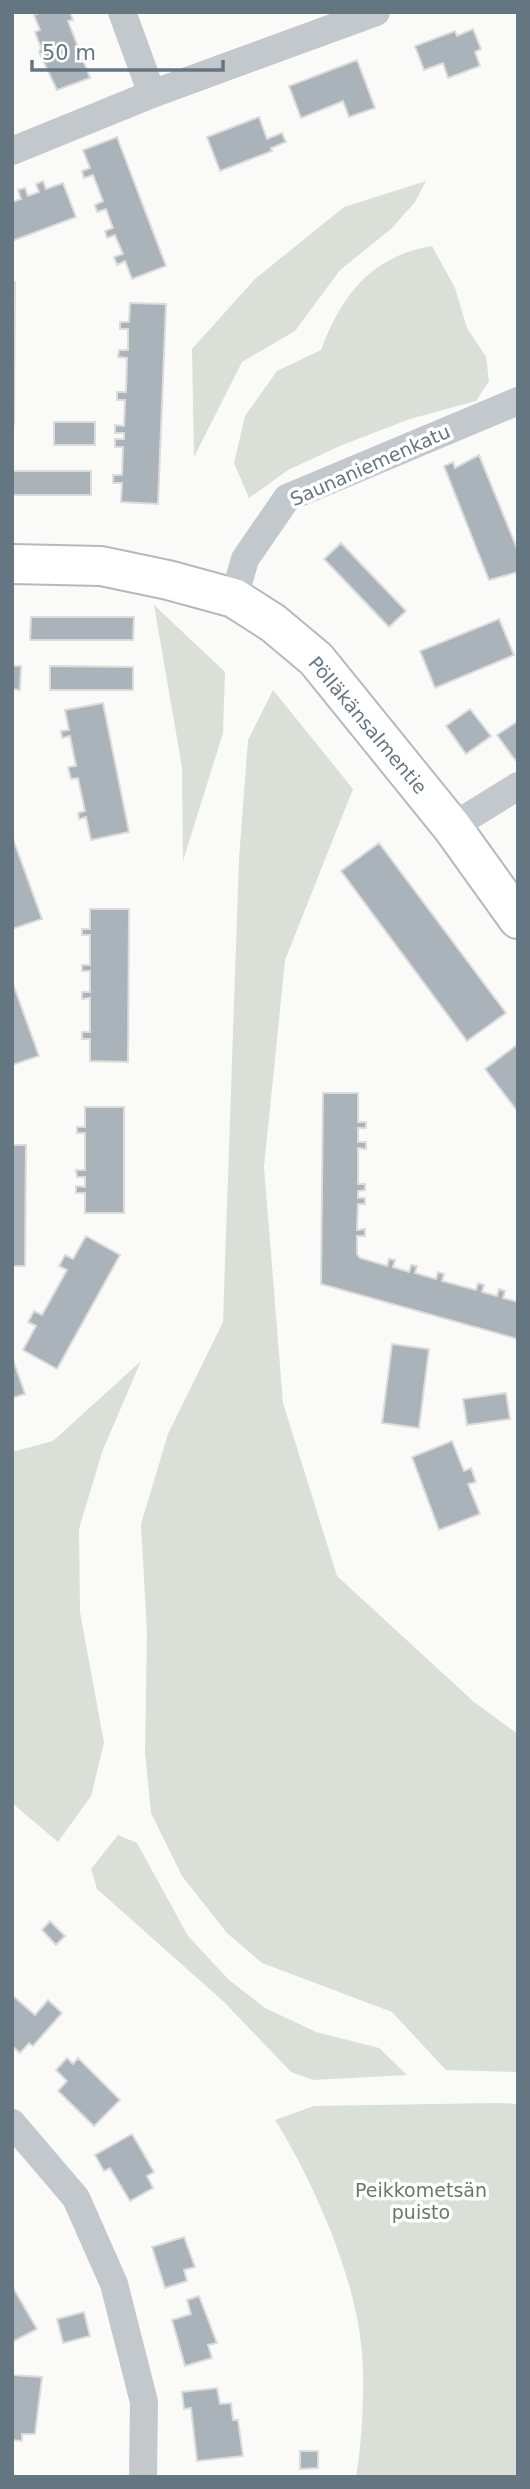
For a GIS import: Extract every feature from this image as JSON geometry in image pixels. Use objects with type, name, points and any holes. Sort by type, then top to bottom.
[{"type":"street","points":[[122,12],[152,94]]},
{"type":"street","points":[[12,151],[152,94],[376,12]]},
{"type":"street","name":"Saunaniemenkatu","points":[[233,597],[245,559],[287,498],[518,401]]},
{"type":"street","name":"Pölläkänsalmentie","points":[[12,564],[101,566],[233,597],[273,623],[316,659],[452,827],[518,919]]},
{"type":"street","points":[[452,827],[518,786]]},
{"type":"street","points":[[12,2123],[76,2198],[114,2284],[144,2402],[143,2477]]},
{"type":"green space","points":[[426,181],[415,202],[391,229],[340,270],[295,331],[242,362],[194,457],[192,349],[255,279],[344,207]]},
{"type":"green space","points":[[432,246],[455,288],[467,328],[486,357],[489,381],[476,401],[410,419],[342,445],[288,470],[249,498],[234,463],[245,416],[277,371],[321,350],[329,330],[350,295],[376,269],[411,251]]},
{"type":"green space","points":[[154,605],[225,672],[223,733],[183,861],[182,767]]},
{"type":"green space","points":[[273,690],[353,789],[285,960],[264,1167],[283,1403],[337,1576],[474,1702],[518,1734],[518,2072],[446,2070],[392,2012],[262,1963],[227,1933],[182,1876],[151,1813],[145,1752],[147,1632],[141,1524],[168,1434],[223,1322],[239,859],[248,740]]},
{"type":"green space","points":[[141,1361],[102,1452],[79,1529],[80,1612],[104,1743],[91,1796],[58,1842],[12,1803],[12,1452],[53,1441]]},
{"type":"green space","points":[[118,1835],[137,1843],[188,1936],[229,1980],[265,2008],[316,2032],[379,2048],[407,2075],[313,2080],[291,2072],[224,2002],[97,1889],[91,1869]]},
{"type":"green space","name":"Peikkometsän puisto","points":[[518,2104],[518,2477],[356,2477],[360,2448],[363,2368],[352,2295],[343,2264],[318,2202],[275,2120],[314,2106]]},
{"type":"building","points":[[42,12],[70,12],[73,20],[68,21],[90,78],[57,90],[39,52],[41,48],[35,32],[40,30],[34,15]]},
{"type":"building","points":[[473,29],[481,49],[475,52],[480,66],[448,78],[443,63],[424,70],[415,46],[455,31],[457,36]]},
{"type":"building","points":[[357,60],[375,108],[349,117],[343,101],[301,118],[289,86]]},
{"type":"building","points":[[259,117],[267,139],[282,133],[286,142],[271,148],[272,151],[220,171],[207,137]]},
{"type":"building","points":[[117,137],[166,266],[132,279],[125,261],[117,265],[114,257],[123,254],[115,235],[107,238],[105,231],[113,228],[106,209],[97,212],[95,205],[103,201],[93,175],[84,178],[82,171],[90,168],[83,150]]},
{"type":"building","points":[[43,181],[46,189],[63,183],[76,217],[12,241],[12,202],[21,199],[18,190],[25,188],[28,196],[39,192],[36,184]]},
{"type":"building","points":[[12,280],[15,282],[14,424],[12,424]]},
{"type":"building","points":[[130,303],[166,304],[158,504],[121,502],[122,483],[113,483],[113,475],[122,475],[123,447],[115,447],[115,439],[124,439],[124,433],[115,433],[115,425],[124,426],[125,400],[117,400],[117,392],[126,392],[127,358],[118,357],[119,350],[128,350],[128,329],[120,329],[120,322],[129,322]]},
{"type":"building","points":[[54,422],[95,422],[95,445],[54,445]]},
{"type":"building","points":[[479,455],[518,551],[518,572],[489,580],[444,466],[453,462],[455,468]]},
{"type":"building","points":[[12,471],[91,471],[91,495],[12,495]]},
{"type":"building","points":[[341,543],[406,611],[389,627],[324,559]]},
{"type":"building","points":[[31,617],[134,617],[133,640],[30,640]]},
{"type":"building","points":[[499,619],[514,655],[435,688],[420,651]]},
{"type":"building","points":[[12,666],[21,666],[20,690],[12,689]]},
{"type":"building","points":[[50,666],[133,667],[133,690],[50,690]]},
{"type":"building","points":[[103,703],[129,832],[91,840],[86,817],[79,819],[78,813],[85,811],[78,778],[71,779],[68,767],[76,766],[70,736],[62,738],[61,731],[69,730],[65,710]]},
{"type":"building","points":[[470,709],[491,736],[466,754],[446,726]]},
{"type":"building","points":[[518,721],[518,758],[515,760],[497,735]]},
{"type":"building","points":[[12,836],[42,919],[12,929]]},
{"type":"building","points":[[379,843],[506,1013],[467,1041],[341,871]]},
{"type":"building","points":[[90,909],[129,909],[128,1062],[90,1061],[90,1039],[82,1039],[82,1032],[90,1032],[90,998],[82,999],[82,992],[90,992],[90,971],[82,971],[82,965],[90,965],[90,935],[82,935],[82,929],[90,929]]},
{"type":"building","points":[[12,981],[39,1056],[12,1065]]},
{"type":"building","points":[[518,1044],[518,1112],[485,1069]]},
{"type":"building","points":[[323,1093],[358,1093],[358,1122],[366,1122],[366,1128],[358,1128],[358,1142],[366,1142],[366,1149],[358,1148],[358,1184],[365,1184],[365,1190],[358,1191],[358,1198],[365,1198],[365,1204],[358,1204],[357,1230],[365,1229],[365,1236],[357,1236],[357,1254],[360,1258],[387,1266],[389,1259],[395,1260],[393,1267],[409,1272],[411,1265],[417,1266],[415,1273],[436,1279],[438,1272],[444,1274],[442,1281],[476,1290],[478,1283],[484,1285],[482,1292],[497,1296],[499,1289],[505,1291],[503,1298],[518,1302],[518,1339],[321,1284]]},
{"type":"building","points":[[85,1107],[124,1107],[124,1213],[85,1213],[85,1193],[76,1193],[76,1186],[85,1187],[85,1177],[77,1177],[76,1170],[85,1170],[85,1133],[77,1133],[77,1127],[85,1127]]},
{"type":"building","points":[[12,1145],[26,1145],[25,1266],[12,1266]]},
{"type":"building","points":[[86,1236],[120,1255],[57,1369],[23,1350],[36,1326],[28,1322],[34,1311],[42,1315],[67,1270],[59,1266],[65,1255],[73,1259]]},
{"type":"building","points":[[392,1344],[429,1349],[419,1428],[382,1423]]},
{"type":"building","points":[[12,1357],[25,1394],[12,1398]]},
{"type":"building","points":[[506,1393],[510,1419],[467,1425],[463,1399]]},
{"type":"building","points":[[452,1441],[464,1471],[471,1468],[476,1482],[468,1484],[480,1514],[439,1530],[412,1457]]},
{"type":"building","points":[[50,1921],[65,1936],[56,1945],[42,1930]]},
{"type":"building","points":[[12,1995],[35,2015],[48,2000],[62,2013],[33,2046],[29,2043],[20,2053],[12,2046]]},
{"type":"building","points":[[67,2058],[73,2064],[78,2058],[120,2100],[94,2126],[58,2091],[67,2081],[56,2070]]},
{"type":"building","points":[[132,2134],[154,2172],[147,2176],[153,2188],[130,2201],[110,2168],[104,2171],[95,2155]]},
{"type":"building","points":[[184,2237],[195,2267],[184,2270],[187,2281],[165,2288],[152,2247]]},
{"type":"building","points":[[12,2286],[37,2329],[12,2342]]},
{"type":"building","points":[[199,2296],[217,2343],[208,2345],[212,2358],[185,2366],[172,2320],[191,2314],[187,2300]]},
{"type":"building","points":[[84,2312],[90,2336],[63,2343],[57,2319]]},
{"type":"building","points":[[12,2375],[42,2377],[35,2434],[22,2434],[22,2441],[12,2440]]},
{"type":"building","points":[[217,2388],[220,2404],[231,2403],[233,2420],[238,2420],[243,2456],[197,2461],[191,2408],[184,2409],[182,2392]]},
{"type":"building","points":[[300,2451],[318,2451],[318,2468],[300,2469]]}]
